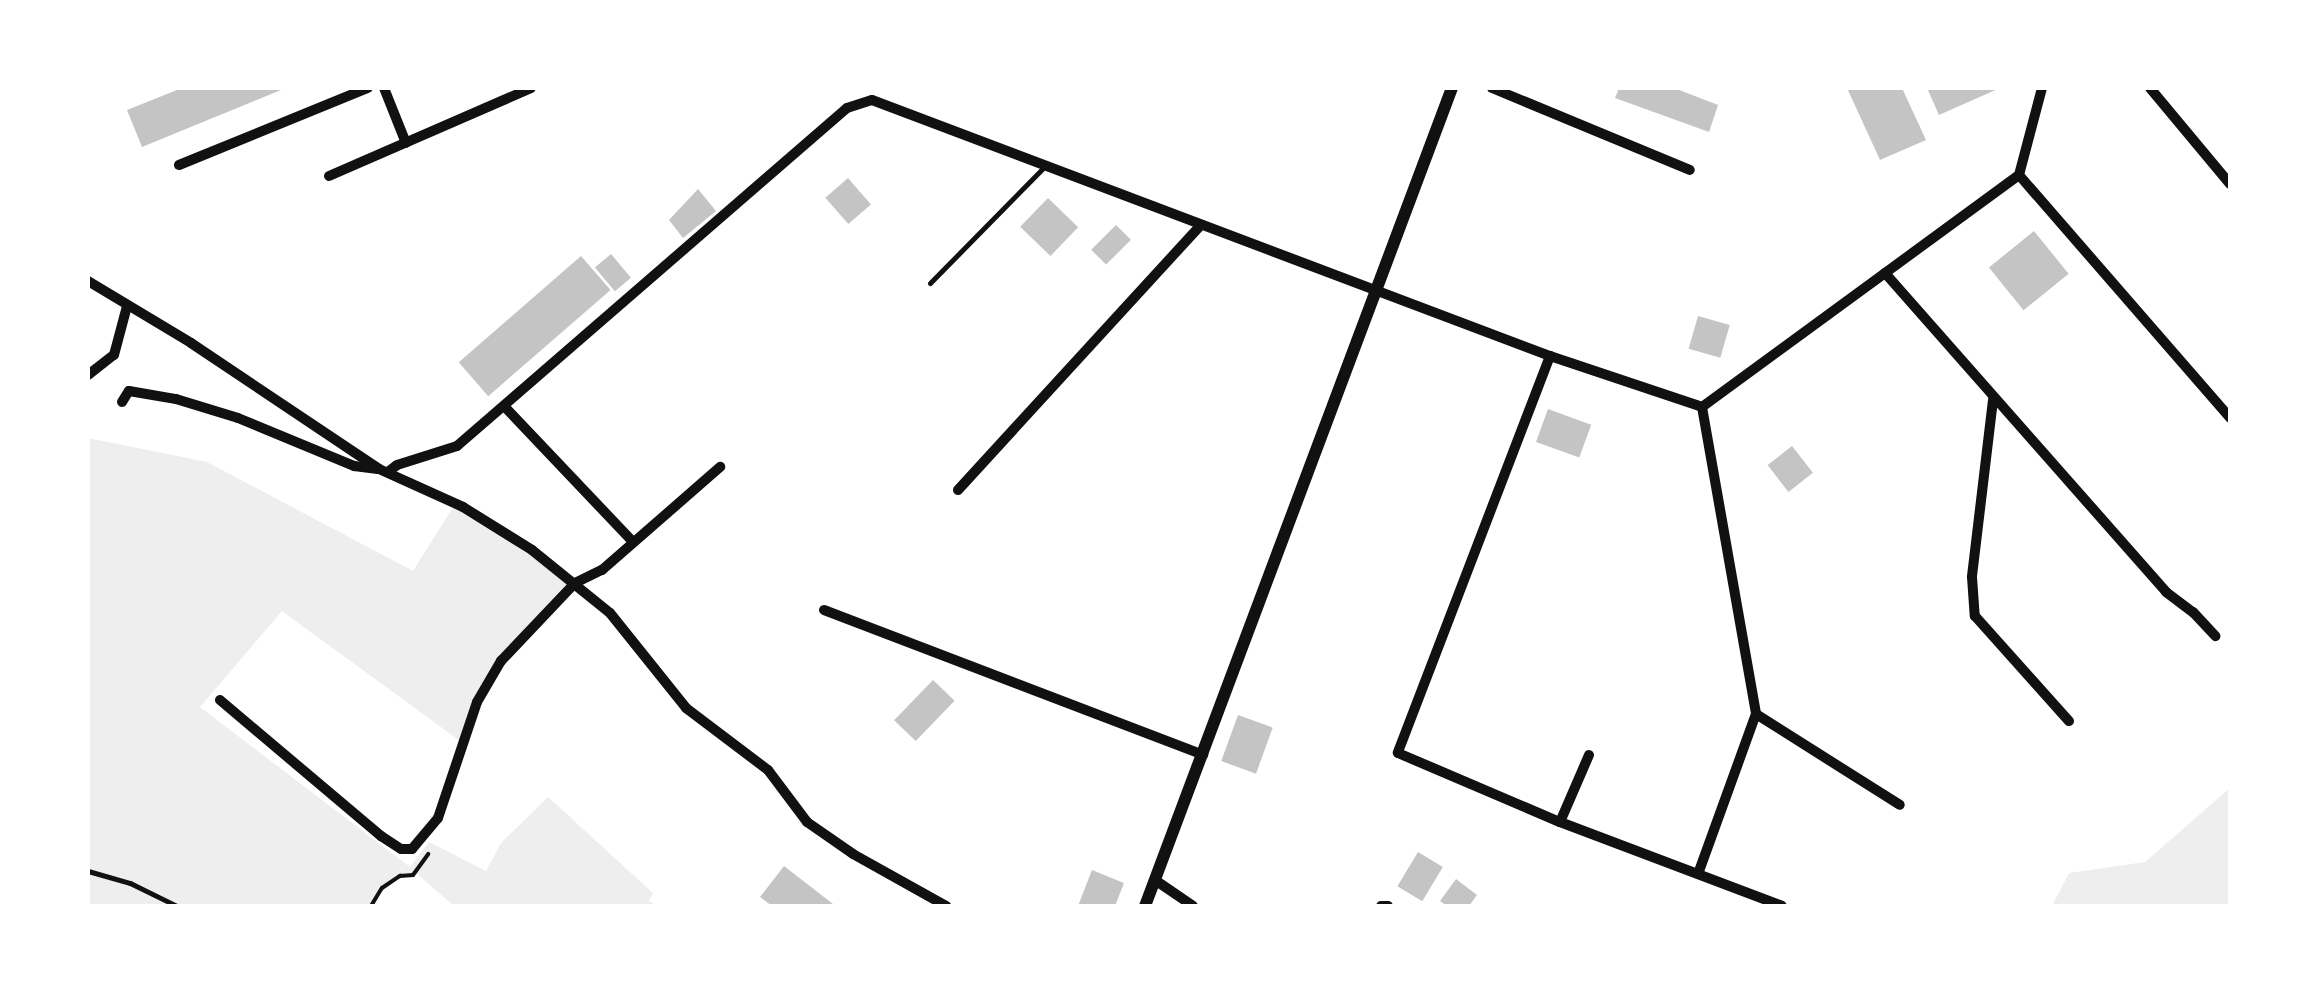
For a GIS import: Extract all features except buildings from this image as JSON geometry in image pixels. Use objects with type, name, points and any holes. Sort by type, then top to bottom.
[{"type":"street","points":[[179,165],[368,88]]},
{"type":"street","points":[[384,88],[406,144]]},
{"type":"street","points":[[329,176],[532,88]]},
{"type":"street","points":[[1144,906],[1379,291],[1452,88]]},
{"type":"street","points":[[1492,88],[1690,170]]},
{"type":"street","points":[[1702,408],[2019,175],[2042,88]]},
{"type":"street","points":[[2150,88],[2230,184]]},
{"type":"street","points":[[122,402],[129,391],[176,399],[238,418],[354,466],[384,470],[446,452],[855,103],[880,101],[1200,226],[1702,408]]},
{"type":"street","points":[[2019,175],[2230,418]]},
{"type":"street","points":[[958,490],[1200,226]]},
{"type":"street","points":[[1885,273],[2166,592],[2193,612],[2214,636]]},
{"type":"street","points":[[88,282],[191,343],[384,470],[494,525],[575,583],[610,614],[686,708],[768,770],[808,822],[853,854],[946,906]]},
{"type":"street","points":[[88,374],[114,354],[126,306]]},
{"type":"street","points":[[1550,356],[1398,753],[1560,822],[1782,906]]},
{"type":"street","points":[[1993,400],[1972,577],[1976,616],[2069,721]]},
{"type":"street","points":[[504,406],[632,541]]},
{"type":"street","points":[[1698,874],[1756,714],[1702,408]]},
{"type":"street","points":[[220,700],[381,836],[401,849],[412,849],[427,835],[442,808],[490,675],[575,583],[602,570],[720,466]]},
{"type":"street","points":[[824,610],[1203,754]]},
{"type":"street","points":[[1756,714],[1900,805]]},
{"type":"street","points":[[1560,822],[1589,755]]},
{"type":"street","points":[[1155,880],[1193,906]]},
{"type":"lane","points":[[930,283],[1045,166]]},
{"type":"lane","points":[[88,871],[130,884],[177,906]]},
{"type":"shaded area","points":[[88,438],[207,462],[413,571],[455,504],[575,583],[490,675],[464,744],[282,611],[200,707],[410,867],[429,842],[486,871],[501,843],[548,797],[653,893],[649,901],[657,906],[454,906],[416,873],[388,883],[371,906],[88,906]]},
{"type":"shaded area","points":[[2230,788],[2230,906],[2052,906],[2069,873],[2145,862]]}]
